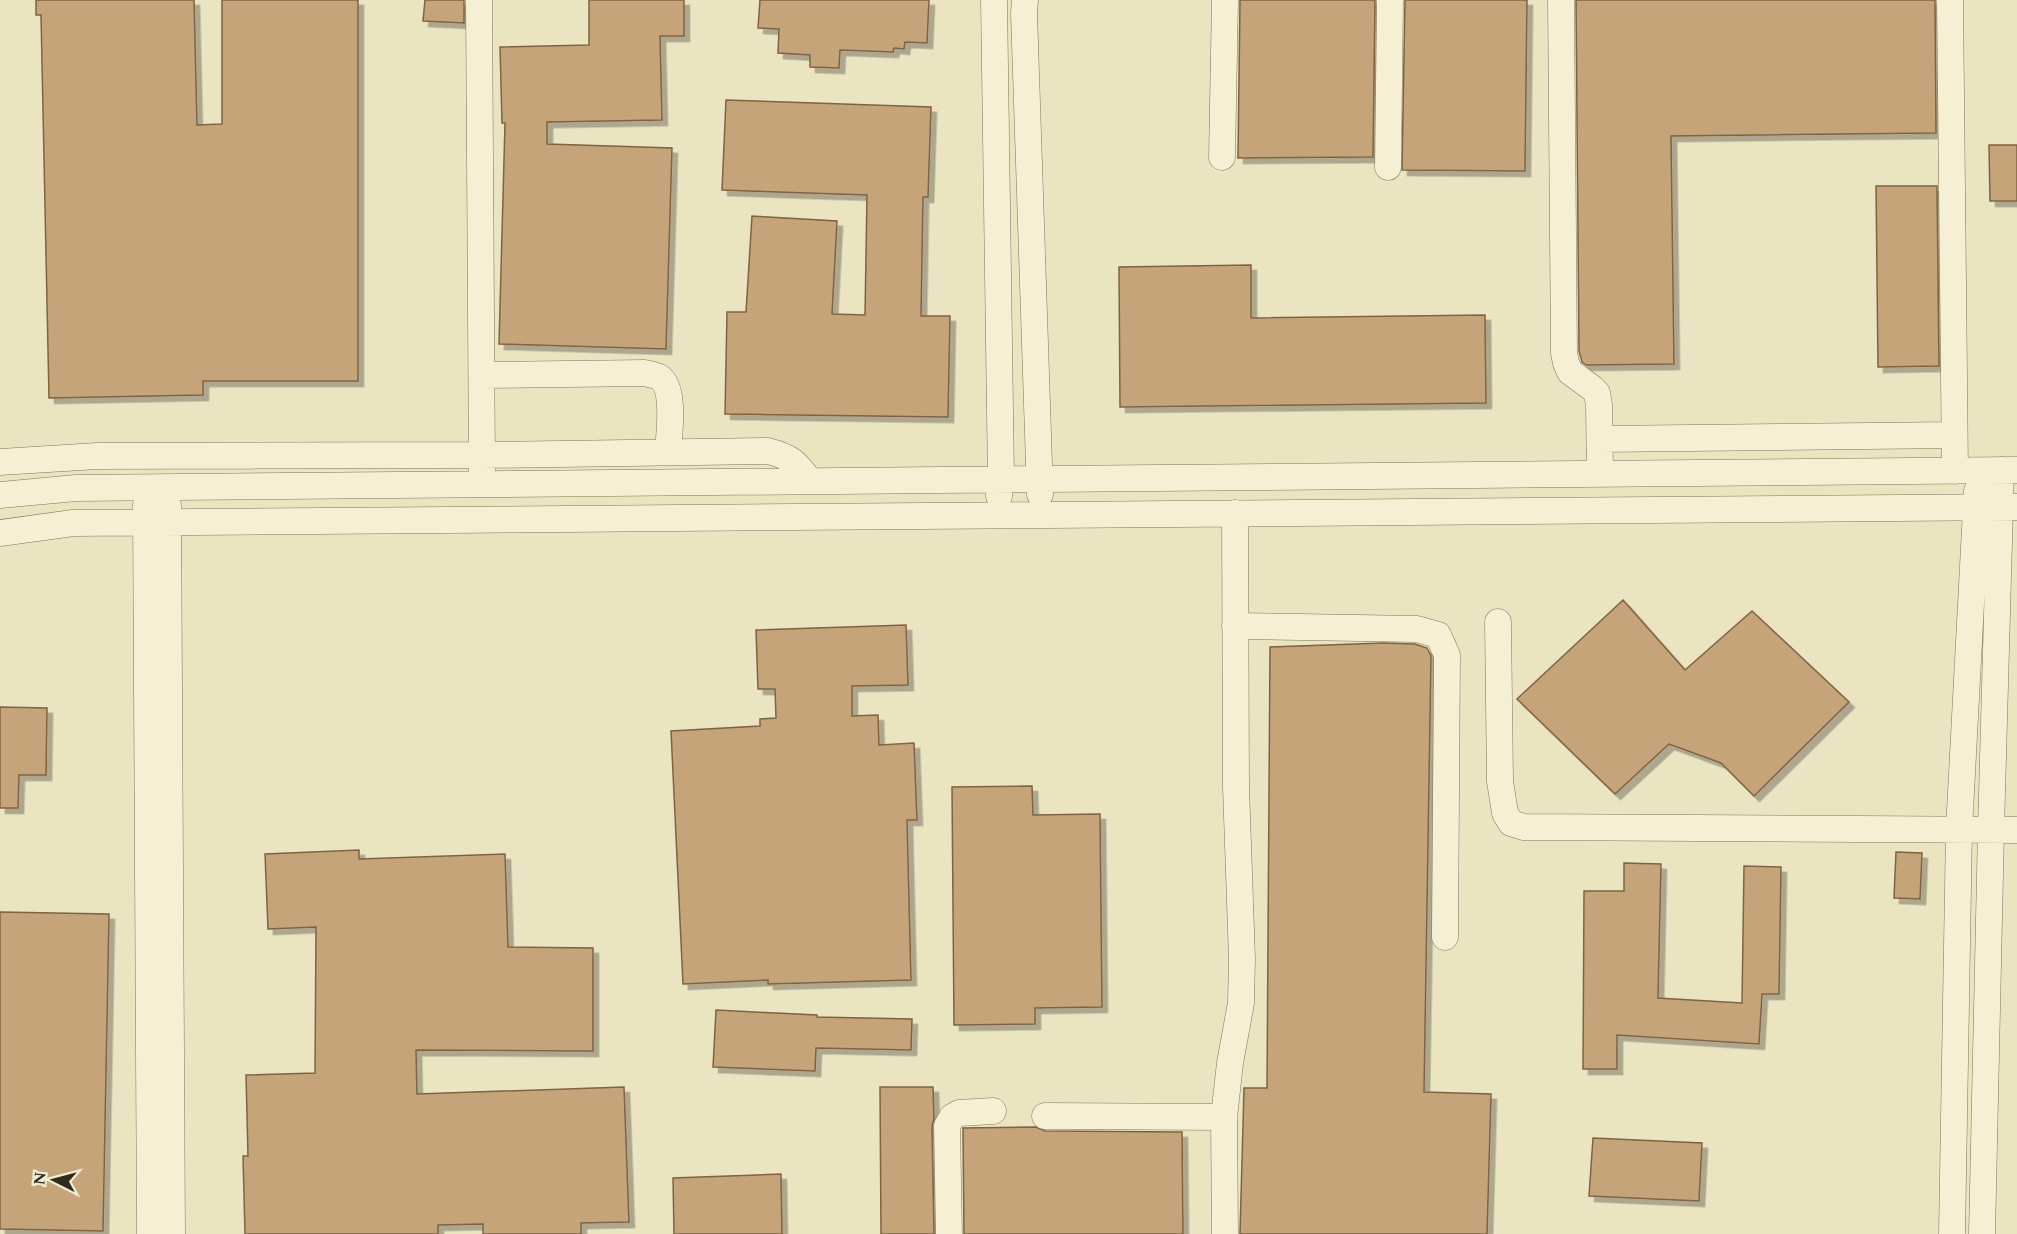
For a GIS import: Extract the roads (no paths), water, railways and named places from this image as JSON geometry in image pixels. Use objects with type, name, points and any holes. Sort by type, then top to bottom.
[{"type":"street","points":[[479,0],[482,484]]},
{"type":"street","points":[[994,0],[1001,479],[998,515]]},
{"type":"street","points":[[1025,0],[1041,515]]},
{"type":"street","points":[[1222,158],[1225,0]]},
{"type":"street","points":[[1388,167],[1390,0]]},
{"type":"street","points":[[1561,0],[1564,353],[1570,372],[1586,382],[1597,393],[1600,474]]},
{"type":"street","points":[[1950,0],[1954,435],[1988,470],[1998,507],[1982,1234]]},
{"type":"street","points":[[482,375],[645,373],[660,378],[667,386],[670,404],[668,452]]},
{"type":"street","points":[[1600,439],[1954,435]]},
{"type":"street","points":[[0,462],[97,456],[482,455],[768,451],[784,455],[796,464],[810,481]]},
{"type":"street","points":[[0,495],[76,488],[1988,470]]},
{"type":"street","points":[[156,488],[172,1234]]},
{"type":"street","points":[[0,533],[73,524],[1998,507]]},
{"type":"street","points":[[1952,1234],[1959,830],[1998,507]]},
{"type":"street","points":[[1225,1234],[1224,1117],[1230,1063],[1241,1003],[1242,959],[1236,787],[1235,513]]},
{"type":"street","points":[[150,1234],[158,523]]},
{"type":"street","points":[[1498,622],[1500,781],[1505,813],[1511,823],[1524,827],[2017,830]]},
{"type":"street","points":[[1235,627],[1417,629],[1438,635],[1447,655],[1445,937]]},
{"type":"street","points":[[949,1234],[947,1126],[952,1117],[959,1113],[993,1111]]},
{"type":"street","points":[[1045,1116],[1224,1117]]}]
